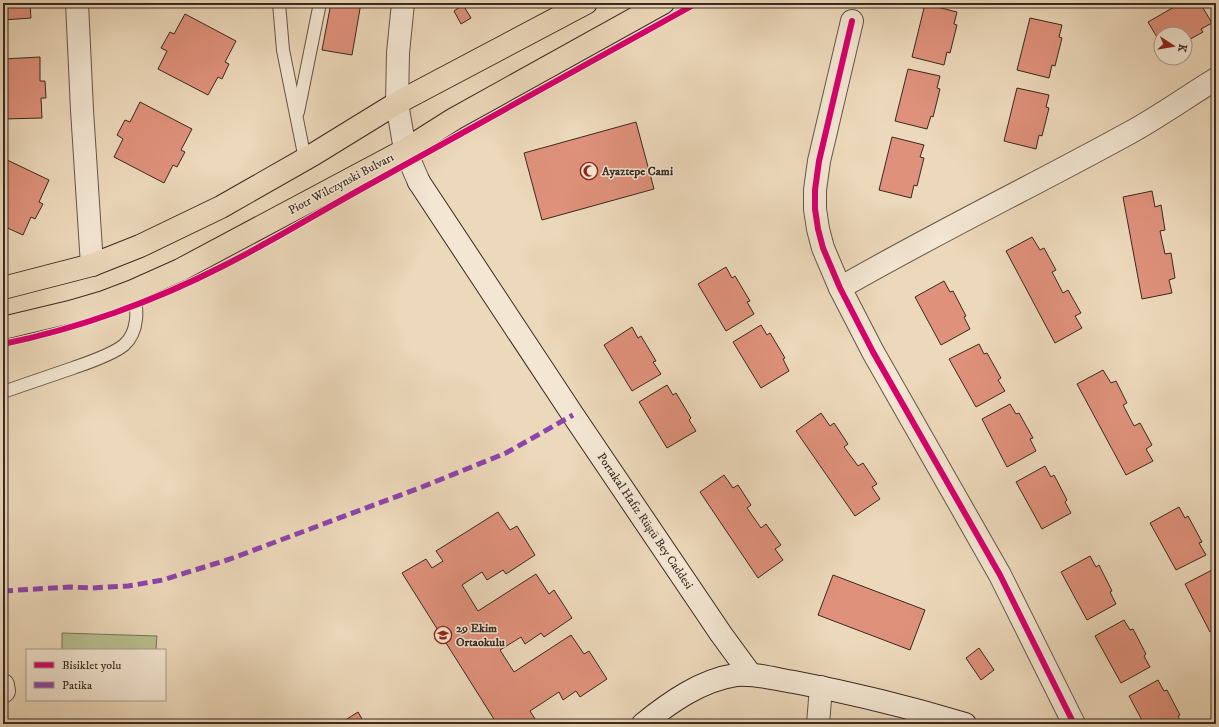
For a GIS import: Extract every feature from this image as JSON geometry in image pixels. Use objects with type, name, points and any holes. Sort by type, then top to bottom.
[{"type":"main road","points":[[3,288],[92,265],[140,246],[221,207],[305,159],[397,102],[586,3]]},
{"type":"main road","name":"Piotr Wilczynski Bulvarı","points":[[3,328],[70,312],[104,302],[180,270],[405,150],[454,119],[663,3]]},
{"type":"street","points":[[77,3],[80,89],[92,265]]},
{"type":"street","name":"Portakal Hafız Rüştü Bey Caddesi","points":[[403,3],[398,53],[397,102],[405,150],[420,182],[573,415],[751,675]]},
{"type":"street","points":[[852,21],[820,161],[815,190],[815,209],[823,248],[840,288],[873,352],[1000,575],[1074,724]]},
{"type":"street","points":[[840,288],[961,221],[1132,131],[1216,79]]},
{"type":"street","points":[[643,724],[700,686],[736,675],[751,675],[868,697],[965,724]]},
{"type":"street","points":[[818,724],[821,687]]},
{"type":"lane","points":[[280,3],[283,50],[305,159]]},
{"type":"lane","points":[[297,118],[320,3]]},
{"type":"lane","points":[[3,392],[98,359],[124,345],[130,337],[136,322],[137,304],[133,291]]},
{"type":"green space","points":[[62,633],[157,636],[156,649],[62,649]]},
{"type":"building","points":[[3,3],[33,3],[33,5],[30,5],[31,18],[3,20]]},
{"type":"building","points":[[331,3],[361,3],[352,55],[322,50]]},
{"type":"building","points":[[1053,3],[1061,3],[1058,7]]},
{"type":"building","points":[[1181,3],[1200,3],[1212,23],[1201,29],[1203,32],[1193,38],[1193,26],[1153,26],[1153,30],[1148,22]]},
{"type":"building","points":[[925,4],[957,12],[954,24],[957,25],[950,53],[947,52],[944,65],[912,57]]},
{"type":"building","points":[[463,5],[471,18],[461,24],[454,11]]},
{"type":"building","points":[[185,14],[236,41],[225,62],[229,64],[222,79],[218,77],[208,95],[158,69],[167,51],[161,48],[170,32],[174,34]]},
{"type":"building","points":[[1030,18],[1062,25],[1059,37],[1062,38],[1055,66],[1052,65],[1049,78],[1017,70]]},
{"type":"building","points":[[40,57],[40,81],[45,81],[46,98],[41,98],[42,118],[3,119],[3,59]]},
{"type":"building","points":[[908,69],[940,76],[937,88],[940,89],[933,117],[931,116],[927,129],[895,121]]},
{"type":"building","points":[[1017,88],[1049,95],[1046,107],[1049,108],[1042,136],[1039,135],[1036,149],[1004,141]]},
{"type":"building","points":[[140,102],[192,129],[181,150],[185,152],[177,167],[173,165],[164,183],[114,157],[123,139],[117,135],[125,120],[130,122]]},
{"type":"building","name":"Ayaztepe Cami","points":[[636,122],[654,189],[542,220],[524,153]]},
{"type":"building","points":[[892,137],[924,145],[920,157],[924,158],[917,186],[914,185],[911,198],[879,190]]},
{"type":"building","points":[[3,158],[49,180],[39,202],[43,204],[35,219],[31,217],[23,235],[3,226]]},
{"type":"building","points":[[1152,191],[1155,207],[1161,205],[1165,230],[1160,231],[1165,254],[1171,253],[1175,278],[1169,280],[1172,293],[1142,299],[1123,197]]},
{"type":"building","points":[[1032,237],[1040,250],[1044,248],[1056,270],[1052,272],[1063,293],[1068,290],[1081,313],[1075,316],[1082,328],[1055,343],[1006,251]]},
{"type":"building","points":[[726,267],[732,278],[735,276],[750,301],[747,302],[754,314],[726,331],[698,284]]},
{"type":"building","points":[[944,281],[950,292],[953,291],[966,316],[964,317],[970,329],[941,345],[915,297]]},
{"type":"building","points":[[761,325],[767,335],[770,333],[785,358],[783,359],[789,371],[761,388],[733,342]]},
{"type":"building","points":[[632,327],[638,338],[641,336],[656,361],[653,362],[661,374],[632,391],[604,345]]},
{"type":"building","points":[[979,344],[984,354],[987,353],[1001,378],[998,380],[1005,391],[976,407],[949,359]]},
{"type":"building","points":[[1103,370],[1111,383],[1116,381],[1127,403],[1123,405],[1134,426],[1140,423],[1152,445],[1146,449],[1153,461],[1126,475],[1077,384]]},
{"type":"building","points":[[667,385],[673,395],[676,393],[691,418],[689,420],[696,431],[667,448],[639,402]]},
{"type":"building","points":[[1010,404],[1016,414],[1019,413],[1033,438],[1030,439],[1036,451],[1007,467],[982,419]]},
{"type":"building","points":[[821,413],[830,426],[834,423],[848,444],[844,447],[858,466],[863,463],[877,484],[872,487],[880,499],[855,516],[796,431]]},
{"type":"building","points":[[1045,466],[1051,477],[1054,475],[1067,500],[1065,502],[1071,513],[1042,529],[1016,482]]},
{"type":"building","points":[[724,475],[733,488],[738,485],[751,505],[747,508],[761,528],[766,524],[781,545],[775,549],[783,560],[758,578],[700,492]]},
{"type":"building","points":[[1179,507],[1185,518],[1188,516],[1202,542],[1199,543],[1206,555],[1176,570],[1150,523]]},
{"type":"building","points":[[498,512],[510,530],[517,526],[535,555],[506,574],[503,570],[487,580],[482,572],[462,585],[478,611],[536,574],[549,594],[554,590],[572,618],[544,637],[541,633],[525,644],[521,637],[500,650],[514,672],[571,635],[584,654],[589,651],[607,679],[580,697],[576,691],[563,700],[559,692],[530,711],[537,722],[534,724],[497,724],[402,573],[426,559],[432,568],[443,561],[436,551]]},
{"type":"building","points":[[1090,556],[1096,567],[1099,565],[1112,591],[1110,592],[1116,604],[1087,620],[1061,572]]},
{"type":"building","points":[[1214,569],[1216,573],[1216,629],[1210,632],[1185,584]]},
{"type":"building","points":[[833,575],[925,610],[910,650],[818,615]]},
{"type":"building","points":[[1124,620],[1130,630],[1133,629],[1146,654],[1144,656],[1150,667],[1121,683],[1095,636]]},
{"type":"building","points":[[979,648],[994,670],[981,680],[966,658]]},
{"type":"building","points":[[1158,680],[1164,691],[1167,690],[1180,715],[1178,716],[1182,724],[1144,724],[1129,696]]},
{"type":"building","points":[[358,712],[365,724],[339,724]]},
{"type":"marked path","points":[[3,591],[70,587],[91,588],[128,586],[163,580],[230,559],[422,487],[506,453],[573,415]]},
{"type":"cycle path","points":[[3,344],[31,338],[87,322],[143,302],[197,279],[259,247],[697,3]]},
{"type":"cycle path","points":[[852,21],[819,161],[815,190],[815,209],[823,248],[840,288],[873,352],[1000,575],[1074,724]]},
{"type":"place","name":"Ayaztepe Cami","points":[[589,171]]},
{"type":"place","name":"29 Ekim Ortaokulu","points":[[443,635]]}]
